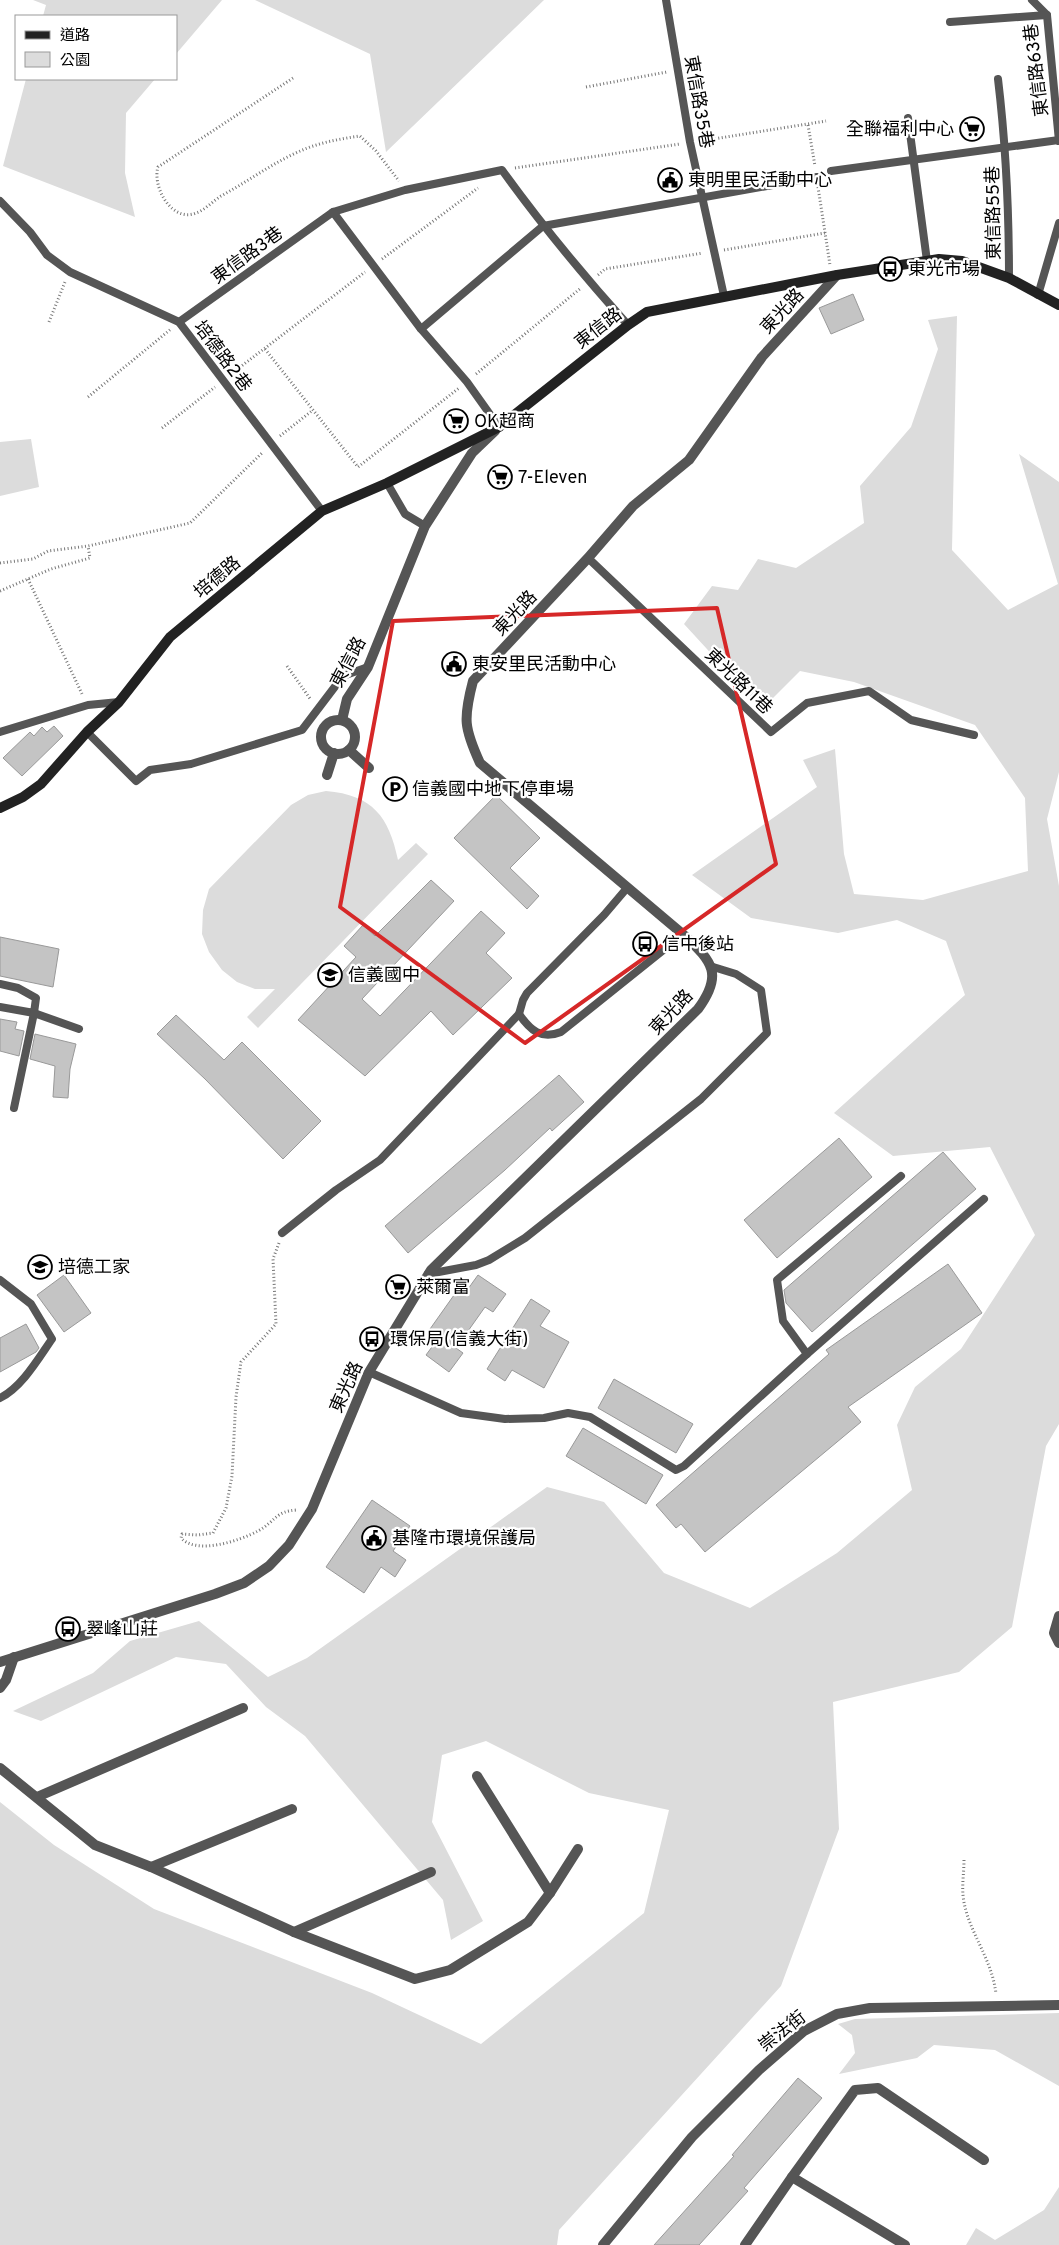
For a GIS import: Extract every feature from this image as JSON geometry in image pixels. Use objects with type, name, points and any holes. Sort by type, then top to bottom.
[{"type":"main road","name":"東信路","points":[[499,427],[647,312],[838,275],[927,261],[962,261],[1009,278],[1059,305]]},
{"type":"main road","name":"培德路","points":[[0,808],[23,797],[41,784],[87,732],[119,702],[170,637],[322,511],[387,483],[499,427]]},
{"type":"street","name":"東光路","points":[[0,1662],[244,1583],[269,1566],[289,1545],[312,1509],[368,1372],[428,1274],[698,1009],[712,988],[710,966],[705,956],[685,936],[480,763],[468,736],[466,718],[473,681],[588,558],[633,506],[689,460],[762,357],[838,275]]},
{"type":"street","name":"東信路","points":[[342,720],[347,699],[368,667],[425,526],[472,453],[499,427]]},
{"type":"street","points":[[342,720],[351,726],[355,736],[349,750],[334,753],[329,751],[322,743],[321,733],[327,724],[342,720]]},
{"type":"street","points":[[349,750],[369,768]]},
{"type":"street","points":[[327,775],[334,753]]},
{"type":"street","points":[[1059,1616],[1054,1633],[1059,1643]]},
{"type":"street","points":[[0,1688],[6,1680],[14,1656]]},
{"type":"street","points":[[37,1797],[243,1708]]},
{"type":"street","points":[[0,1768],[95,1845],[151,1867],[294,1932],[415,1979],[450,1970],[528,1922],[550,1893],[578,1850]]},
{"type":"street","points":[[477,1776],[550,1893]]},
{"type":"street","points":[[151,1867],[292,1809]]},
{"type":"street","points":[[294,1932],[431,1872]]},
{"type":"street","name":"崇法街","points":[[603,2245],[692,2138],[759,2070],[804,2031],[837,2014],[870,2008],[1059,2004]]},
{"type":"street","points":[[746,2245],[855,2090],[878,2088],[984,2160]]},
{"type":"street","points":[[792,2177],[905,2245]]},
{"type":"lane","name":"東信路35巷","points":[[666,0],[690,142],[724,296]]},
{"type":"lane","name":"東信路63巷","points":[[1032,0],[1047,16],[1059,140]]},
{"type":"lane","points":[[950,22],[1047,16]]},
{"type":"lane","name":"東信路55巷","points":[[998,79],[1006,148],[1009,278]]},
{"type":"lane","points":[[908,118],[927,261]]},
{"type":"lane","name":"東信路55巷","points":[[831,171],[1059,140]]},
{"type":"lane","points":[[502,170],[543,226],[588,282],[628,325]]},
{"type":"lane","name":"東信路3巷","points":[[180,322],[333,212],[405,190],[502,170]]},
{"type":"lane","points":[[420,329],[543,226],[816,177]]},
{"type":"lane","name":"培德路2巷","points":[[0,201],[30,232],[47,255],[70,272],[180,322],[270,445],[322,511]]},
{"type":"lane","points":[[333,212],[420,329],[467,382],[499,427]]},
{"type":"lane","points":[[1038,295],[1059,223]]},
{"type":"lane","points":[[387,483],[405,514],[425,526]]},
{"type":"lane","name":"東光路11巷","points":[[588,558],[771,732],[807,703],[869,691],[911,720],[974,735]]},
{"type":"lane","points":[[87,732],[136,781],[150,770],[191,764],[302,730],[343,676],[368,667]]},
{"type":"lane","points":[[0,732],[88,705],[119,702]]},
{"type":"lane","points":[[282,1233],[336,1190],[380,1160],[519,1014],[527,993],[604,915],[627,888]]},
{"type":"lane","points":[[519,1014],[528,1027],[543,1035],[552,1036],[561,1032],[666,948],[685,936]]},
{"type":"lane","points":[[428,1274],[476,1265],[489,1260],[525,1238],[701,1100],[767,1033],[760,990],[736,974],[710,966]]},
{"type":"lane","points":[[0,984],[18,988],[36,998],[14,1108]]},
{"type":"lane","points":[[0,1007],[34,1013],[79,1029]]},
{"type":"lane","points":[[807,1354],[783,1321],[777,1280],[901,1176]]},
{"type":"lane","points":[[368,1372],[461,1413],[505,1419],[544,1418],[568,1413],[590,1416],[676,1470],[684,1466],[807,1354],[984,1199]]},
{"type":"lane","points":[[0,1280],[31,1304],[52,1339],[33,1366],[8,1394],[0,1398]]},
{"type":"path","points":[[586,87],[678,70]]},
{"type":"path","points":[[293,78],[158,167],[155,176],[159,189],[176,212],[184,215],[196,213],[298,152],[337,139],[360,136],[376,151],[405,190]]},
{"type":"path","points":[[502,170],[826,121]]},
{"type":"path","points":[[808,125],[831,271],[838,275]]},
{"type":"path","points":[[162,428],[479,187]]},
{"type":"path","points":[[265,349],[358,466],[467,382],[605,270],[825,234]]},
{"type":"path","points":[[49,322],[58,295],[70,272]]},
{"type":"path","points":[[88,397],[180,322]]},
{"type":"path","points":[[0,563],[33,559],[48,551],[61,548],[88,546],[190,523],[270,445],[313,410]]},
{"type":"path","points":[[0,591],[51,569],[90,558],[88,546]]},
{"type":"path","points":[[28,579],[88,705]]},
{"type":"path","points":[[287,666],[318,709]]},
{"type":"path","points":[[282,1233],[273,1258],[276,1324],[241,1362],[236,1397],[232,1476],[226,1508],[213,1533],[198,1535],[182,1534],[181,1538],[186,1543],[197,1547],[222,1543],[259,1531],[284,1510],[312,1509]]},
{"type":"path","points":[[964,1860],[963,1896],[970,1922],[994,1976],[997,2006]]},
{"type":"highlighted area","points":[[717,608],[776,864],[525,1043],[340,907],[393,621]]},
{"type":"green space","points":[[33,0],[222,0],[178,52],[178,15],[43,15],[46,5]]},
{"type":"green space","points":[[255,0],[544,0],[386,152],[370,54]]},
{"type":"green space","points":[[26,80],[154,80],[126,113],[125,173],[135,217],[3,166]]},
{"type":"green space","points":[[957,316],[952,550],[1008,610],[1058,584],[1019,454],[1059,482],[1059,772],[1047,819],[1059,886],[1059,1424],[1046,1446],[1012,1627],[959,1672],[833,1702],[839,1829],[781,1986],[559,2230],[557,2245],[0,2245],[0,1802],[54,1845],[154,1909],[372,1993],[481,2044],[644,1913],[669,1810],[589,1793],[486,1741],[442,1755],[432,1822],[483,1921],[451,1940],[443,1900],[305,1736],[266,1707],[226,1664],[176,1657],[41,1721],[13,1711],[93,1673],[130,1641],[199,1621],[268,1677],[307,1658],[547,1487],[604,1502],[664,1573],[750,1608],[837,1553],[912,1490],[897,1425],[915,1387],[961,1349],[1035,1235],[990,1147],[893,1156],[834,1113],[965,995],[946,941],[897,920],[838,933],[751,918],[692,875],[817,787],[803,760],[835,749],[844,854],[854,894],[923,900],[1028,871],[1025,798],[975,725],[854,682],[800,671],[762,709],[684,624],[712,586],[738,590],[758,559],[796,568],[864,523],[860,486],[911,427],[938,349],[928,320]]},
{"type":"green space","points":[[31,439],[39,487],[0,496],[0,442]]},
{"type":"green space","points":[[326,791],[356,797],[376,811],[384,820],[390,832],[398,860],[416,843],[428,854],[258,1028],[247,1017],[275,989],[255,989],[237,982],[222,970],[209,952],[202,934],[203,910],[209,889],[291,805],[308,795]]},
{"type":"green space","points":[[1059,2013],[1059,2086],[995,2050],[934,2045],[917,2058],[839,2074],[855,2053],[852,2035],[838,2024],[855,2019]]},
{"type":"green space","points":[[1059,2187],[1059,2245],[966,2245],[976,2228],[995,2240],[1044,2210]]},
{"type":"building","points":[[853,294],[864,320],[831,334],[819,308]]},
{"type":"building","points":[[54,726],[63,736],[22,776],[3,758],[30,732],[34,736],[42,727],[47,732]]},
{"type":"building","points":[[496,795],[540,838],[510,868],[539,896],[527,909],[454,838]]},
{"type":"building","points":[[431,880],[454,901],[362,999],[380,1016],[481,911],[505,933],[486,953],[512,978],[453,1035],[431,1011],[365,1076],[298,1020],[356,957],[344,946],[363,925],[375,936]]},
{"type":"building","points":[[0,937],[59,949],[53,987],[0,976]]},
{"type":"building","points":[[176,1015],[224,1060],[242,1042],[321,1121],[283,1159],[205,1079],[157,1034]]},
{"type":"building","points":[[0,1019],[17,1022],[15,1029],[24,1031],[19,1056],[0,1051]]},
{"type":"building","points":[[35,1034],[76,1044],[70,1069],[68,1098],[53,1097],[55,1066],[30,1059]]},
{"type":"building","points":[[559,1075],[584,1102],[552,1131],[550,1128],[505,1170],[408,1253],[385,1226]]},
{"type":"building","points":[[839,1138],[872,1177],[777,1258],[744,1220]]},
{"type":"building","points":[[943,1152],[976,1189],[812,1332],[786,1303],[784,1290]]},
{"type":"building","points":[[948,1264],[982,1313],[848,1407],[861,1422],[705,1552],[681,1524],[676,1528],[656,1505],[829,1354],[826,1350]]},
{"type":"building","points":[[64,1275],[91,1313],[64,1332],[37,1295]]},
{"type":"building","points":[[478,1275],[506,1294],[493,1312],[485,1307],[456,1348],[463,1353],[449,1372],[426,1355],[440,1336],[430,1329],[459,1288],[465,1293]]},
{"type":"building","points":[[531,1299],[550,1311],[540,1326],[569,1342],[544,1388],[512,1370],[505,1381],[487,1369]]},
{"type":"building","points":[[26,1324],[39,1348],[36,1352],[0,1372],[0,1338]]},
{"type":"building","points":[[614,1379],[693,1424],[676,1453],[598,1408]]},
{"type":"building","points":[[583,1428],[663,1475],[646,1504],[566,1456]]},
{"type":"building","name":"基隆市環境保護局","points":[[372,1500],[410,1526],[393,1551],[406,1560],[395,1577],[381,1567],[364,1593],[326,1567]]},
{"type":"building","points":[[798,2078],[822,2098],[744,2188],[748,2191],[699,2245],[654,2245],[734,2156],[732,2155]]},
{"type":"place","name":"全聯福利中心","points":[[972,129]]},
{"type":"place","name":"東明里民活動中心","points":[[670,180]]},
{"type":"place","name":"東光市場","points":[[890,269]]},
{"type":"place","name":"OK超商","points":[[456,421]]},
{"type":"place","name":"7-Eleven","points":[[500,477]]},
{"type":"place","name":"東安里民活動中心","points":[[454,664]]},
{"type":"place","name":"信義國中地下停車場","points":[[395,789]]},
{"type":"place","name":"信中後站","points":[[645,944]]},
{"type":"place","name":"信義國中","points":[[330,975]]},
{"type":"place","name":"培德工家","points":[[40,1267]]},
{"type":"place","name":"萊爾富","points":[[398,1287]]},
{"type":"place","name":"環保局(信義大街)","points":[[372,1339]]},
{"type":"place","name":"基隆市環境保護局","points":[[374,1538]]},
{"type":"place","name":"翠峰山莊","points":[[68,1629]]}]
